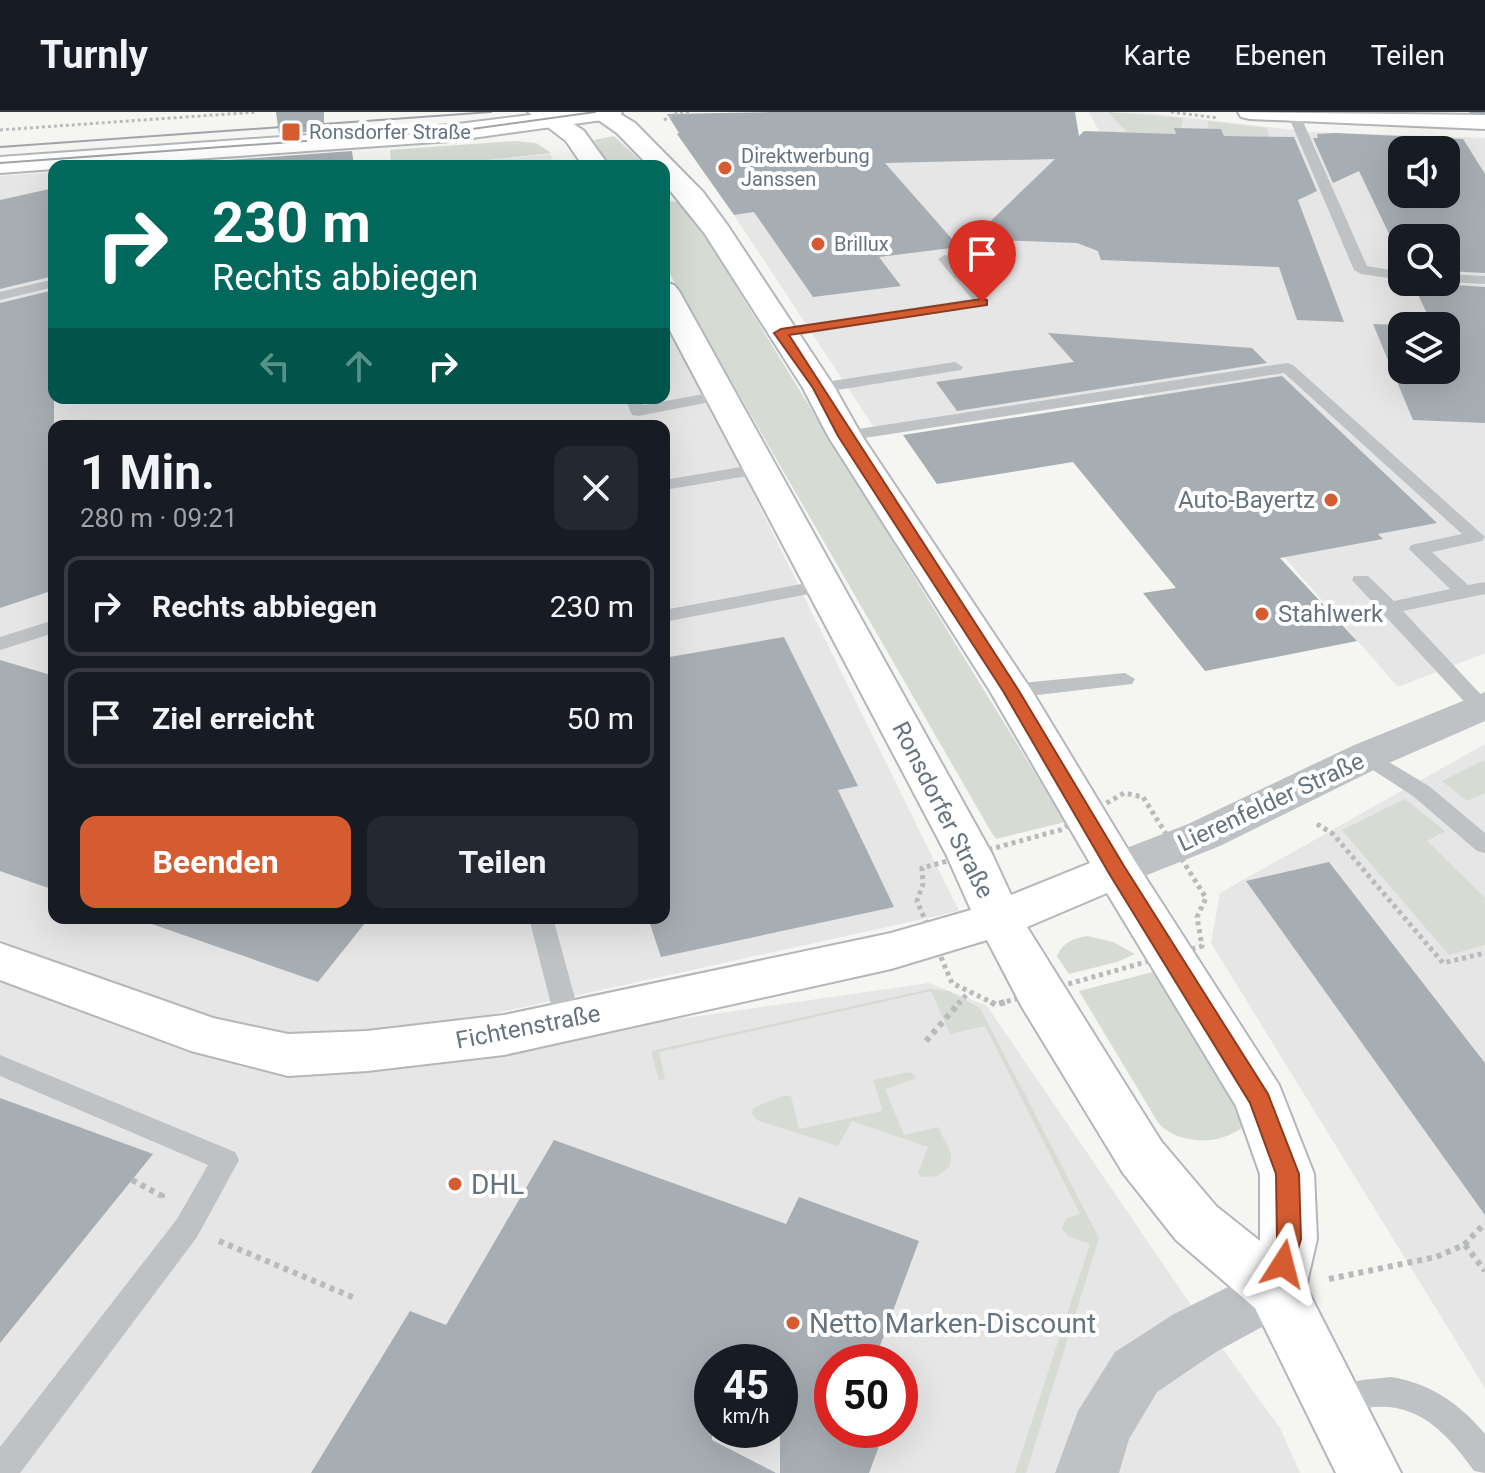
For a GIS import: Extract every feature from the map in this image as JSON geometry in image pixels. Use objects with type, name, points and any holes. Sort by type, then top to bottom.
[{"type":"main road","points":[[1250,112],[1484,123]]},
{"type":"main road","points":[[555,115],[582,143],[592,160]]},
{"type":"main road","points":[[70,160],[450,133],[555,115],[622,117],[655,160]]},
{"type":"main road","points":[[0,165],[48,162]]},
{"type":"main road","points":[[670,178],[693,198],[718,232],[819,388],[845,436],[1011,691],[1117,870],[1260,1100],[1287,1174],[1289,1239],[1276,1289]]},
{"type":"main road","name":"Ronsdorfer Straße","points":[[673,328],[720,396],[969,854],[999,919],[1040,993],[1142,1157],[1196,1223],[1276,1289],[1369,1473]]},
{"type":"main road","name":"Lierenfelder Straße","points":[[1056,896],[1117,870]]},
{"type":"main road","name":"Fichtenstraße","points":[[0,961],[209,1037],[288,1055],[430,1046],[504,1035],[891,951],[999,919],[1056,896]]},
{"type":"street","name":"Lierenfelder Straße","points":[[1117,870],[1278,800],[1482,705]]},
{"type":"street","points":[[1087,1473],[1106,1421],[1136,1372],[1195,1333],[1276,1289]]},
{"type":"lane","points":[[1294,115],[1361,270],[1388,274]]},
{"type":"lane","points":[[781,333],[982,302],[945,259]]},
{"type":"lane","points":[[1460,279],[1485,280]]},
{"type":"lane","points":[[0,296],[48,284]]},
{"type":"lane","points":[[819,388],[955,367]]},
{"type":"lane","points":[[845,436],[1287,368],[1476,537],[1418,549],[1464,592]]},
{"type":"lane","points":[[635,404],[638,411],[720,396]]},
{"type":"lane","points":[[670,484],[759,469]]},
{"type":"lane","points":[[1361,580],[1482,705]]},
{"type":"lane","points":[[670,615],[823,586]]},
{"type":"lane","points":[[1390,608],[1485,588]]},
{"type":"lane","points":[[0,644],[48,628]]},
{"type":"lane","points":[[1011,691],[1125,679]]},
{"type":"lane","points":[[1367,756],[1421,791],[1483,841]]},
{"type":"lane","points":[[543,924],[568,1020]]},
{"type":"lane","points":[[0,1065],[225,1160],[187,1228],[0,1473]]},
{"type":"lane","points":[[1333,1400],[1392,1391],[1430,1404],[1457,1424],[1485,1460]]},
{"type":"path","points":[[0,130],[257,112]]},
{"type":"path","points":[[622,117],[691,112]]},
{"type":"path","points":[[1278,800],[1333,834],[1443,963],[1485,953]]},
{"type":"path","points":[[926,1041],[969,992]]},
{"type":"path","points":[[132,1180],[162,1196],[150,1211],[357,1299]]},
{"type":"path","points":[[1276,1289],[1426,1259],[1465,1245],[1476,1227],[1485,1223]]},
{"type":"path","points":[[1465,1245],[1485,1271]]},
{"type":"shaded area","points":[[1089,112],[1148,113],[1311,132],[1427,136],[1388,136],[1388,208],[1460,208],[1460,137],[1485,138],[1485,653],[1398,687],[1136,388],[875,429],[734,215],[746,178],[1101,135]]},
{"type":"shaded area","points":[[1108,112],[1183,118],[1181,128],[1174,128],[1176,134],[1127,132]]},
{"type":"shaded area","points":[[1208,121],[1267,128],[1269,137],[1224,136],[1221,129],[1208,129]]},
{"type":"shaded area","points":[[614,136],[640,160],[606,160],[594,140]]},
{"type":"shaded area","points":[[514,141],[536,143],[551,153],[486,160],[391,160],[390,150]]},
{"type":"shaded area","points":[[550,154],[553,160],[491,160]]},
{"type":"shaded area","points":[[48,172],[48,404],[670,404],[670,334],[686,357],[959,911],[433,1027],[290,1041],[196,1014],[0,940],[0,176]]},
{"type":"shaded area","points":[[670,201],[682,202],[698,225],[1065,822],[996,839],[670,274]]},
{"type":"shaded area","points":[[1485,744],[1485,1388],[1211,943],[1220,893]]},
{"type":"shaded area","points":[[1485,760],[1485,793],[1467,801],[1442,781]]},
{"type":"shaded area","points":[[1405,799],[1445,831],[1427,841],[1485,898],[1485,945],[1449,955],[1342,830]]},
{"type":"shaded area","points":[[1088,936],[1113,942],[1135,954],[1117,962],[1069,974],[1057,956],[1062,947]]},
{"type":"shaded area","points":[[0,969],[289,1075],[929,983],[987,1006],[1195,1311],[1280,1428],[1300,1473],[0,1473]]},
{"type":"shaded area","points":[[1157,971],[1244,1111],[1244,1126],[1234,1133],[1212,1140],[1189,1139],[1159,1124],[1079,991]]},
{"type":"shaded area","points":[[930,989],[948,991],[980,1008],[1099,1238],[1026,1473],[1015,1473],[1090,1244],[1068,1236],[1062,1228],[1066,1219],[1080,1214],[985,1026],[950,1034],[931,991],[659,1052],[665,1079],[659,1080],[651,1051]]},
{"type":"shaded area","points":[[910,1072],[916,1076],[914,1079],[885,1089],[904,1135],[938,1127],[951,1153],[950,1166],[937,1176],[923,1177],[918,1173],[928,1147],[852,1121],[838,1146],[759,1121],[752,1114],[753,1108],[783,1096],[791,1096],[799,1129],[883,1111],[873,1080]]},
{"type":"building","points":[[276,112],[324,112],[324,126],[348,125],[349,129],[279,134]]},
{"type":"building","points":[[1075,112],[1079,136],[1084,131],[1176,134],[1174,128],[1221,129],[1224,136],[1294,137],[1317,191],[1298,200],[1344,322],[1297,320],[1279,267],[1101,260],[1098,251],[1077,243],[972,239],[1055,159],[885,163],[959,247],[879,257],[901,286],[813,297],[754,212],[734,215],[677,134],[667,114]]},
{"type":"building","points":[[1335,133],[1399,136],[1388,136],[1388,208],[1460,208],[1460,139],[1463,139],[1485,174],[1485,273],[1460,272],[1460,224],[1388,224],[1388,232],[1359,171],[1333,183],[1313,138],[1318,138],[1317,134]]},
{"type":"building","points":[[352,151],[353,160],[229,160]]},
{"type":"building","points":[[48,189],[48,277],[0,289],[0,200]]},
{"type":"building","points":[[1460,285],[1485,287],[1485,423],[1413,420],[1398,384],[1460,384],[1460,312],[1426,312],[1419,296],[1460,296]]},
{"type":"building","points":[[48,291],[48,404],[54,404],[54,420],[48,420],[48,592],[0,608],[0,303]]},
{"type":"building","points":[[1373,324],[1388,325],[1388,360]]},
{"type":"building","points":[[1048,333],[1252,348],[1267,363],[957,411],[936,382],[1074,362]]},
{"type":"building","points":[[1282,376],[1437,523],[1378,534],[1383,539],[1280,558],[1357,641],[1205,671],[1143,593],[1176,588],[1073,462],[937,484],[903,435]]},
{"type":"building","points":[[784,637],[858,786],[838,790],[894,907],[661,957],[650,924],[670,924],[670,657]]},
{"type":"building","points":[[0,660],[48,674],[48,888],[0,871]]},
{"type":"building","points":[[1329,862],[1485,1063],[1485,1215],[1246,881]]},
{"type":"building","points":[[152,924],[364,924],[318,982]]},
{"type":"building","points":[[0,1098],[153,1154],[0,1343]]},
{"type":"building","points":[[554,1140],[786,1224],[799,1197],[919,1241],[881,1344],[814,1344],[814,1448],[878,1448],[869,1473],[780,1473],[780,1448],[798,1448],[798,1344],[694,1344],[694,1448],[728,1448],[776,1473],[311,1473],[410,1311],[446,1325]]},
{"type":"tram line","points":[[0,147],[491,112]]},
{"type":"tram line","points":[[0,163],[472,129],[595,112]]},
{"type":"tram line","points":[[1470,112],[1485,113]]},
{"type":"place","name":"Ronsdorfer Straße","points":[[291,132]]},
{"type":"place","name":"Direktwerbung Janssen","points":[[725,168]]},
{"type":"place","name":"Brillux","points":[[818,244]]},
{"type":"place","name":"Auto-Bayertz","points":[[1331,500]]},
{"type":"place","name":"Stahlwerk","points":[[1262,614]]},
{"type":"place","name":"DHL","points":[[455,1184]]},
{"type":"place","name":"Netto Marken-Discount","points":[[793,1323]]},
{"type":"route","points":[[982,302],[781,333],[1011,691],[1117,870],[1260,1100],[1287,1174],[1289,1239],[1283,1264]]}]
